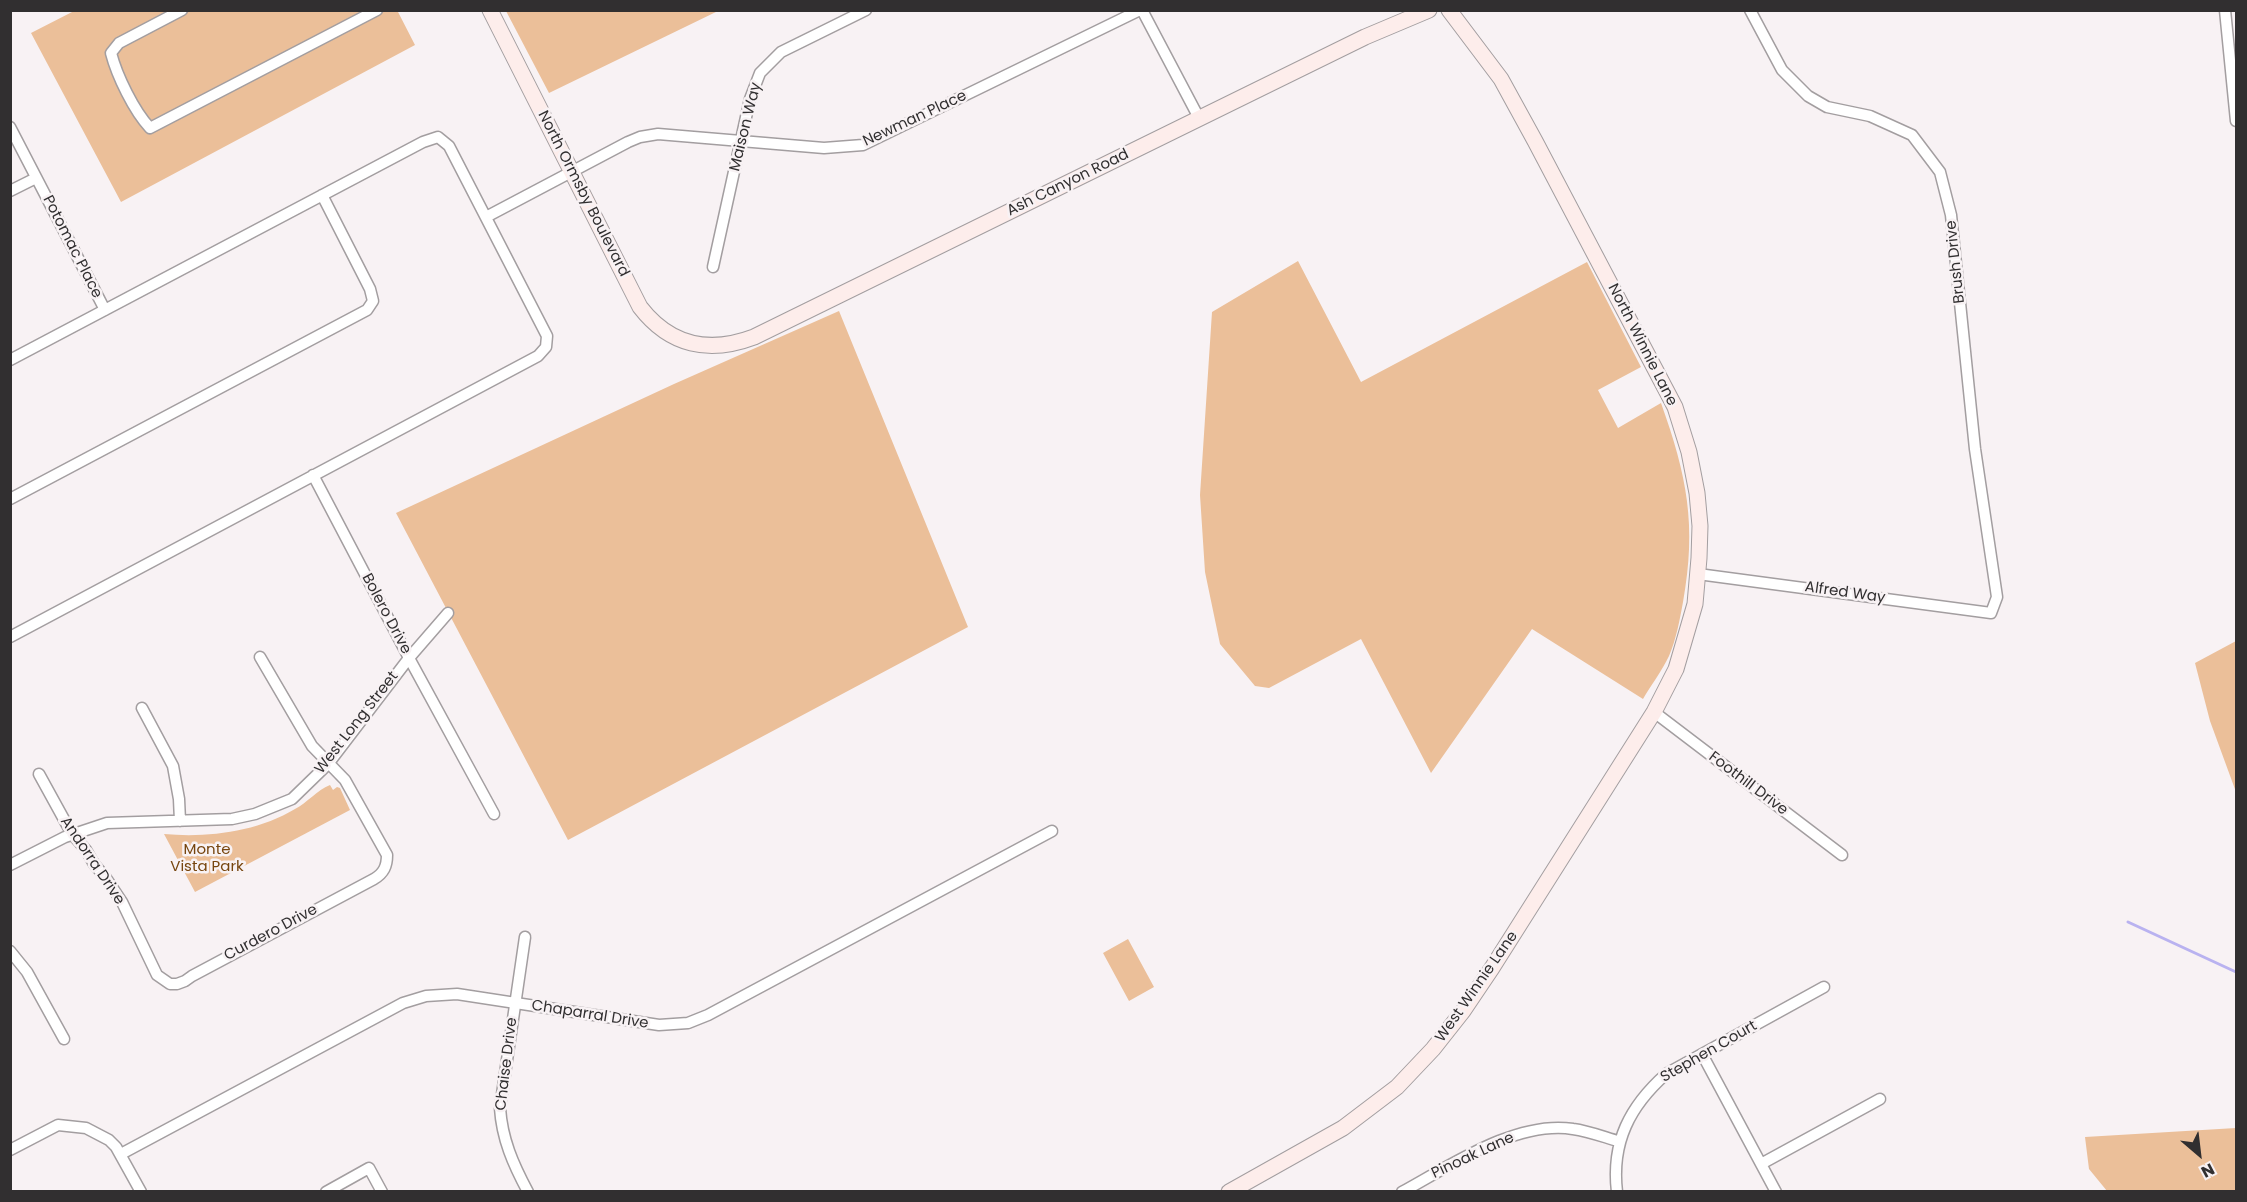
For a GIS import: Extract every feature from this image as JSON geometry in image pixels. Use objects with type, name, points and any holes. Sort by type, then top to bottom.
[{"type":"street","points":[[182,10],[119,43],[111,53],[114,64],[141,119],[150,128],[377,10]]},
{"type":"street","name":"North Ormsby Boulevard","points":[[490,10],[640,307],[669,334],[705,346]]},
{"type":"street","name":"Maison Way","points":[[713,267],[755,83],[769,62],[781,52],[866,10]]},
{"type":"street","points":[[1141,10],[1199,118]]},
{"type":"street","name":"Newman Place","points":[[486,217],[640,137],[658,134],[824,148],[863,145],[1141,10]]},
{"type":"street","name":"Ash Canyon Road","points":[[705,346],[735,344],[754,337],[1365,37],[1429,10]]},
{"type":"street","name":"North Winnie Lane","points":[[1449,10],[1501,79],[1644,345],[1675,407],[1689,452],[1697,493],[1700,526],[1695,604],[1676,669],[1654,712]]},
{"type":"street","name":"Brush Drive","points":[[1750,10],[1782,70],[1808,96],[1827,107],[1870,116],[1912,135],[1940,172],[1951,215],[1975,449],[1997,597],[1991,613]]},
{"type":"street","points":[[2225,10],[2236,121]]},
{"type":"street","points":[[10,127],[36,178]]},
{"type":"street","points":[[10,360],[423,142],[438,137],[449,146],[545,331],[546,347],[538,356],[10,637]]},
{"type":"street","name":"Potomac Place","points":[[10,191],[36,178],[105,310]]},
{"type":"street","points":[[10,499],[367,310],[373,301],[370,288],[322,195]]},
{"type":"street","name":"Bolero Drive","points":[[313,475],[494,814]]},
{"type":"street","name":"Alfred Way","points":[[1698,574],[1991,613]]},
{"type":"street","name":"West Long Street","points":[[10,866],[72,834],[107,823],[232,819],[255,814],[292,799],[328,764],[409,658],[448,613]]},
{"type":"street","points":[[260,657],[312,746],[328,764]]},
{"type":"street","points":[[142,708],[173,766],[180,821]]},
{"type":"street","name":"Foothill Drive","points":[[1654,712],[1842,855]]},
{"type":"street","name":"West Winnie Lane","points":[[1228,1191],[1343,1128],[1396,1087],[1433,1049],[1463,1011],[1492,968],[1654,712]]},
{"type":"street","name":"Curdero Drive","points":[[162,979],[170,984],[185,981],[381,874],[387,864],[387,855],[345,780],[328,764]]},
{"type":"street","name":"Andorra Drive","points":[[39,774],[72,834],[112,886],[157,975],[162,979]]},
{"type":"street","name":"Chaparral Drive","points":[[121,1154],[404,1003],[426,996],[456,994],[659,1025],[688,1023],[708,1015],[1052,831]]},
{"type":"street","name":"Chaise Drive","points":[[525,937],[501,1094],[501,1130],[507,1150],[528,1191]]},
{"type":"street","points":[[10,951],[27,972],[64,1039]]},
{"type":"street","name":"Stephen Court","points":[[1618,1142],[1647,1090],[1666,1074],[1824,987]]},
{"type":"street","points":[[1702,1054],[1776,1191]]},
{"type":"street","points":[[1761,1164],[1880,1099]]},
{"type":"street","points":[[10,1150],[58,1125],[73,1125],[97,1132],[109,1140],[121,1154],[141,1191]]},
{"type":"street","name":"Pinoak Lane","points":[[1402,1191],[1492,1144],[1527,1132],[1551,1128],[1574,1129],[1618,1142]]},
{"type":"street","points":[[1617,1191],[1618,1142]]},
{"type":"street","points":[[326,1191],[369,1168],[382,1191]]},
{"type":"green space","points":[[397,10],[415,45],[121,202],[31,33],[74,11]]},
{"type":"green space","points":[[506,11],[718,11],[549,93]]},
{"type":"green space","points":[[1298,261],[1361,382],[1587,262],[1641,367],[1598,390],[1618,428],[1661,403],[1677,454],[1687,501],[1689,549],[1679,622],[1669,656],[1643,699],[1532,629],[1431,773],[1361,639],[1269,688],[1255,686],[1220,644],[1205,572],[1200,495],[1212,312]]},
{"type":"green space","points":[[839,311],[968,627],[568,840],[396,513],[674,384]]},
{"type":"green space","points":[[2236,641],[2236,792],[2210,721],[2195,663]]},
{"type":"green space","name":"Monte Vista Park","points":[[330,785],[333,790],[340,788],[350,810],[195,892],[164,834],[214,834],[265,823],[299,806]]},
{"type":"green space","points":[[1128,939],[1154,987],[1129,1001],[1103,953]]},
{"type":"green space","points":[[2236,1128],[2236,1191],[2107,1191],[2089,1169],[2085,1137]]},
{"type":"waterway","points":[[2128,922],[2236,972]]}]
